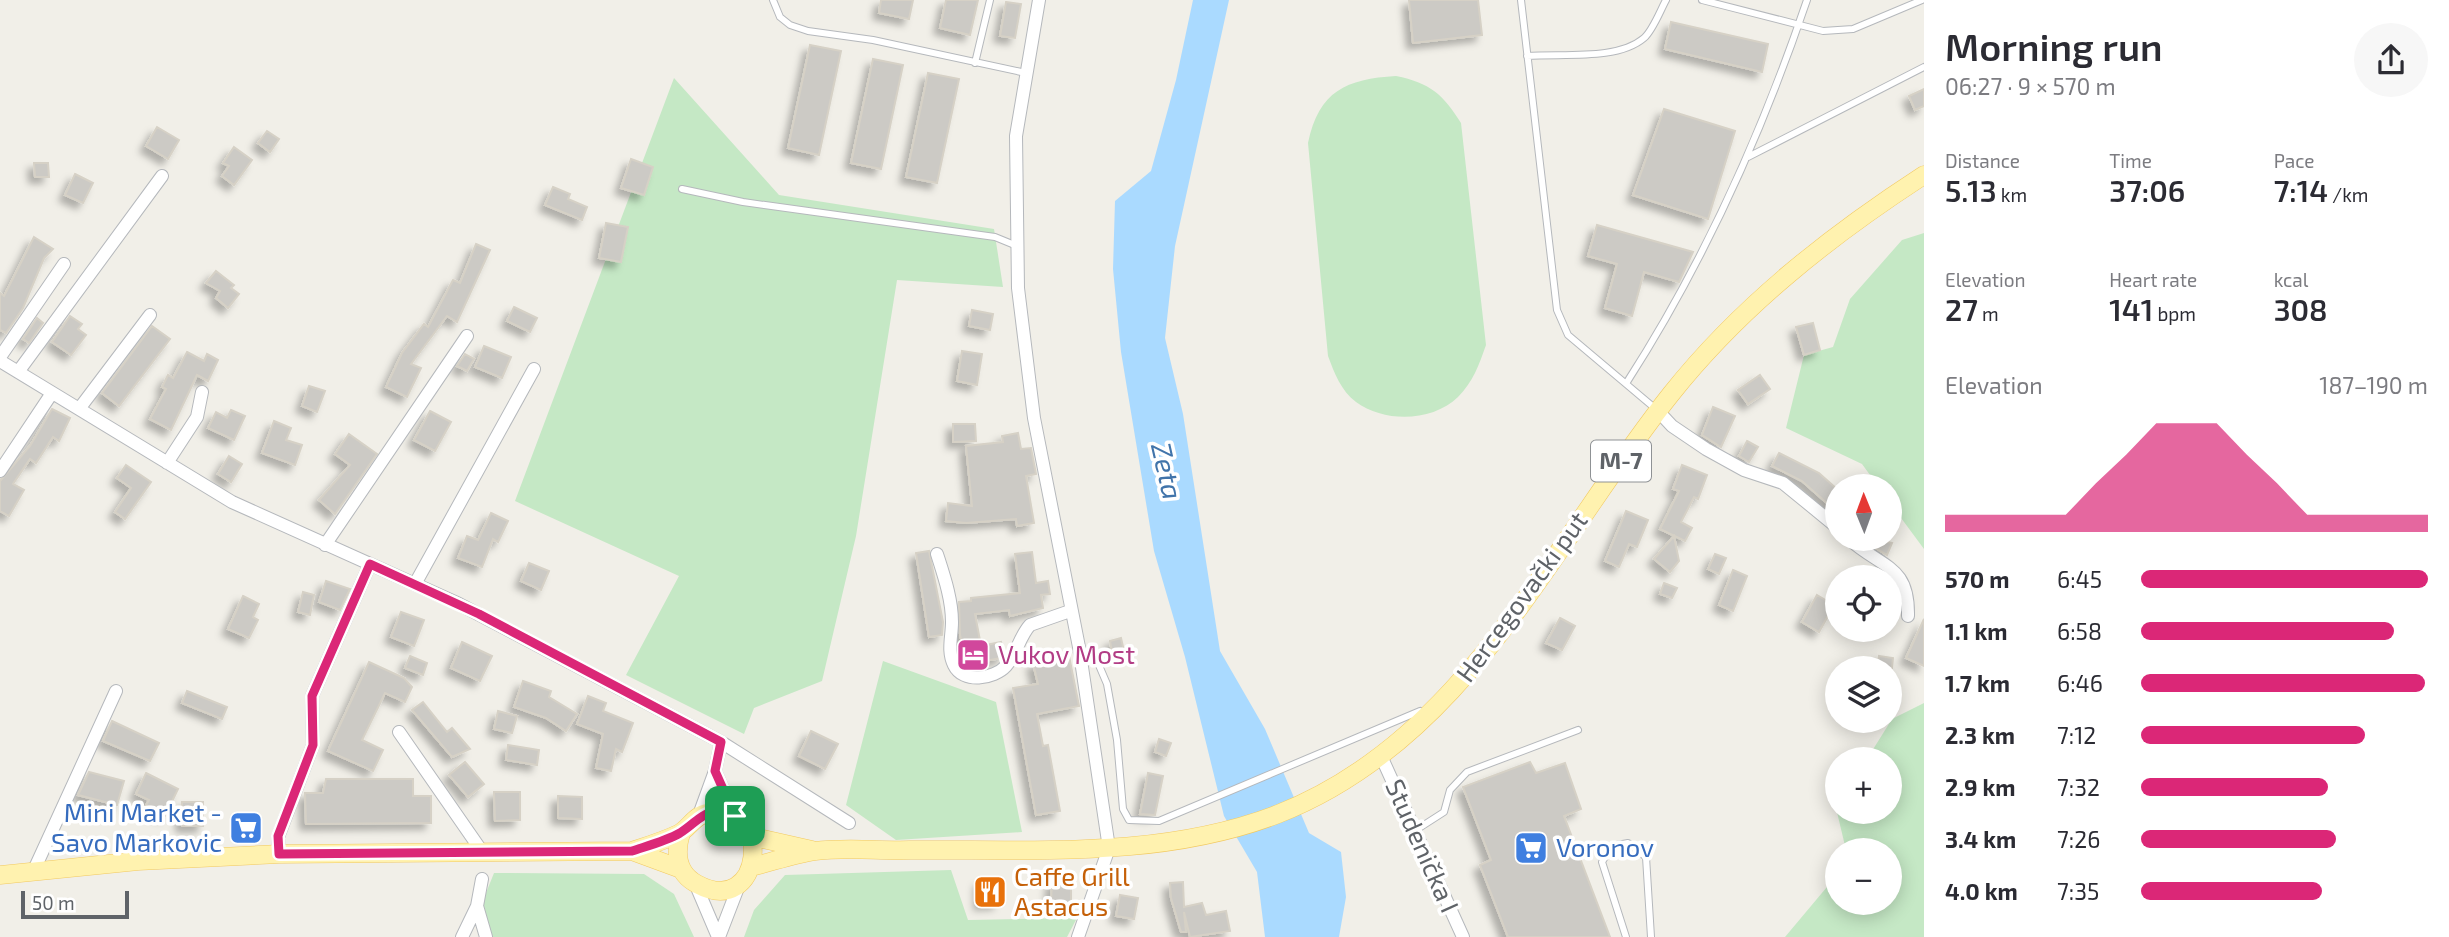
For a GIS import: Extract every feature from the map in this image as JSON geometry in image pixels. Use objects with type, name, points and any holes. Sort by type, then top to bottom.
[{"type":"main road","name":"Hercegovački put","points":[[1109,848],[1200,836],[1278,814],[1350,777],[1381,756],[1445,701],[1482,658],[1658,411],[1706,352],[1756,303],[1841,233],[1924,176]]},
{"type":"main road","points":[[0,875],[34,870],[279,854],[632,851],[681,833],[699,815],[720,813],[735,816],[750,836],[754,849],[751,867],[739,885],[722,891],[695,883],[681,869],[632,851]]},
{"type":"main road","points":[[681,833],[677,845],[681,869]]},
{"type":"main road","name":"M-7","points":[[750,836],[816,851]]},
{"type":"main road","name":"M-7","points":[[751,867],[816,851],[1109,848]]},
{"type":"street","points":[[1039,0],[1016,136],[1018,288],[1034,418],[1079,647],[1109,848],[1078,937]]},
{"type":"street","points":[[18,372],[162,176]]},
{"type":"street","points":[[64,264],[0,359],[18,372],[254,513],[479,614],[721,742],[849,823]]},
{"type":"street","points":[[79,409],[150,315]]},
{"type":"street","points":[[325,545],[467,336]]},
{"type":"street","points":[[415,584],[534,369]]},
{"type":"street","points":[[167,463],[197,417],[202,392]]},
{"type":"street","points":[[0,471],[52,393]]},
{"type":"street","points":[[1658,411],[1672,426],[1706,449],[1744,470],[1783,483],[1825,517]]},
{"type":"street","points":[[1865,551],[1902,578],[1909,593],[1908,616]]},
{"type":"street","points":[[937,554],[952,621],[949,646],[953,664],[958,672],[967,676],[981,677],[996,673],[1014,656],[1030,625],[1070,611]]},
{"type":"street","points":[[279,854],[278,836],[313,745],[312,696],[370,564]]},
{"type":"street","points":[[34,870],[116,691]]},
{"type":"street","points":[[399,732],[483,853]]},
{"type":"street","points":[[699,815],[715,771],[721,742]]},
{"type":"street","name":"Studenička I","points":[[1381,756],[1463,937]]},
{"type":"street","points":[[715,771],[735,816]]},
{"type":"street","points":[[462,937],[477,906],[482,879]]},
{"type":"street","points":[[695,883],[718,937]]},
{"type":"street","points":[[718,937],[739,885]]},
{"type":"street","points":[[477,906],[486,937]]},
{"type":"lane","points":[[773,0],[780,17],[799,28],[873,40],[1026,73]]},
{"type":"lane","points":[[975,63],[990,0]]},
{"type":"lane","points":[[1521,0],[1557,310],[1568,335],[1627,382],[1658,411]]},
{"type":"lane","points":[[1527,56],[1563,53],[1606,55],[1644,38],[1666,0]]},
{"type":"lane","points":[[1702,0],[1823,31],[1853,29],[1922,0]]},
{"type":"lane","points":[[1627,382],[1671,312],[1748,156],[1807,0]]},
{"type":"lane","points":[[1748,156],[1924,67]]},
{"type":"lane","points":[[682,189],[743,202],[995,237],[1017,246]]},
{"type":"lane","points":[[1079,647],[1098,663],[1107,684],[1117,740],[1123,809],[1129,820],[1159,821],[1445,701]]},
{"type":"lane","points":[[1416,830],[1444,812],[1450,790],[1467,772],[1578,730]]},
{"type":"lane","points":[[1626,937],[1602,862],[1612,846],[1628,843],[1646,857],[1651,937]]},
{"type":"green space","points":[[1396,76],[1418,82],[1434,91],[1448,104],[1461,123],[1486,345],[1472,379],[1458,397],[1435,411],[1408,417],[1381,414],[1356,402],[1342,387],[1328,356],[1308,143],[1319,111],[1337,91],[1363,80]]},
{"type":"green space","points":[[674,78],[779,195],[994,229],[1003,287],[897,280],[856,536],[822,681],[754,708],[744,734],[626,675],[679,576],[515,501]]},
{"type":"green space","points":[[1924,233],[1924,549],[1902,519],[1902,474],[1869,474],[1862,464],[1786,428],[1804,355],[1833,347],[1850,299],[1902,240]]},
{"type":"green space","points":[[883,661],[996,702],[1022,832],[896,840],[846,805]]},
{"type":"green space","points":[[1924,703],[1924,937],[1785,937],[1825,889],[1825,915],[1902,915],[1902,838],[1843,838],[1840,824],[1902,824],[1902,747],[1874,747],[1883,733],[1902,733],[1902,714]]},
{"type":"green space","points":[[951,870],[968,920],[1077,918],[1067,937],[744,937],[754,910],[785,875]]},
{"type":"green space","points":[[494,873],[644,874],[674,894],[694,937],[492,937],[482,903]]},
{"type":"water","name":"Zeta","points":[[1193,0],[1229,0],[1175,246],[1165,338],[1183,414],[1220,651],[1265,729],[1309,833],[1341,852],[1346,897],[1339,937],[1265,937],[1257,872],[1224,816],[1185,657],[1154,551],[1121,352],[1113,269],[1115,201],[1151,171],[1176,80]]},
{"type":"building","points":[[881,0],[913,0],[909,19],[879,13]]},
{"type":"building","points":[[946,0],[978,0],[970,35],[940,28]]},
{"type":"building","points":[[1409,0],[1478,0],[1482,35],[1413,43]]},
{"type":"building","points":[[1006,2],[1021,4],[1015,38],[1000,36]]},
{"type":"building","points":[[1671,22],[1768,44],[1762,72],[1665,49]]},
{"type":"building","points":[[810,45],[841,51],[819,155],[788,148]]},
{"type":"building","points":[[873,59],[903,65],[881,169],[851,163]]},
{"type":"building","points":[[928,73],[959,79],[937,183],[906,177]]},
{"type":"building","points":[[1924,89],[1924,106],[1915,110],[1909,96]]},
{"type":"building","points":[[1664,109],[1735,131],[1708,219],[1633,195]]},
{"type":"building","points":[[157,127],[179,140],[168,159],[146,146]]},
{"type":"building","points":[[267,131],[279,139],[270,152],[258,143]]},
{"type":"building","points":[[234,147],[252,160],[234,185],[222,176],[229,166],[223,163]]},
{"type":"building","points":[[631,159],[653,167],[644,195],[621,188]]},
{"type":"building","points":[[34,163],[48,163],[49,177],[35,177]]},
{"type":"building","points":[[75,174],[93,183],[83,203],[65,195]]},
{"type":"building","points":[[553,187],[570,194],[568,199],[587,207],[582,220],[545,205]]},
{"type":"building","points":[[606,223],[628,227],[621,262],[599,258]]},
{"type":"building","points":[[1597,225],[1693,252],[1679,282],[1644,272],[1632,316],[1605,308],[1617,264],[1588,256]]},
{"type":"building","points":[[34,237],[53,249],[44,258],[23,308],[6,333],[0,330],[0,293],[4,296]]},
{"type":"building","points":[[476,244],[490,250],[457,322],[447,316],[411,364],[421,368],[407,397],[386,387],[402,353],[424,324],[428,327],[453,280],[460,283]]},
{"type":"building","points":[[216,271],[234,285],[231,288],[239,294],[228,308],[216,298],[220,291],[206,283]]},
{"type":"building","points":[[514,307],[537,318],[530,332],[507,321]]},
{"type":"building","points":[[972,310],[993,314],[990,330],[969,326]]},
{"type":"building","points":[[70,316],[82,324],[78,329],[86,335],[71,355],[52,342]]},
{"type":"building","points":[[37,318],[43,323],[29,343],[23,339]]},
{"type":"building","points":[[1813,323],[1820,350],[1804,355],[1796,327]]},
{"type":"building","points":[[152,326],[170,339],[119,406],[102,393]]},
{"type":"building","points":[[484,346],[511,357],[502,378],[475,367]]},
{"type":"building","points":[[962,351],[982,354],[977,385],[957,381]]},
{"type":"building","points":[[187,352],[204,361],[207,354],[218,360],[208,381],[197,375],[171,430],[150,419],[166,389],[162,387],[168,375],[173,378]]},
{"type":"building","points":[[465,354],[474,359],[467,371],[457,366]]},
{"type":"building","points":[[1760,375],[1770,389],[1748,404],[1738,390]]},
{"type":"building","points":[[309,386],[325,391],[317,412],[302,406]]},
{"type":"building","points":[[1713,407],[1735,416],[1721,447],[1702,435]]},
{"type":"building","points":[[52,409],[70,418],[59,441],[53,437],[36,463],[30,459],[13,484],[24,490],[9,516],[0,511],[0,481],[30,446]]},
{"type":"building","points":[[231,410],[245,416],[234,440],[208,428],[216,412],[227,418]]},
{"type":"building","points":[[430,411],[451,422],[435,451],[414,440]]},
{"type":"building","points":[[274,421],[291,428],[286,440],[302,445],[295,465],[262,453]]},
{"type":"building","points":[[953,424],[975,424],[976,441],[953,442]]},
{"type":"building","points":[[1018,433],[1021,449],[1031,448],[1036,474],[1026,476],[1034,523],[1017,526],[1016,519],[966,523],[946,521],[948,503],[972,506],[966,446],[1003,442],[1002,436]]},
{"type":"building","points":[[349,434],[377,454],[335,514],[319,500],[350,465],[335,454]]},
{"type":"building","points":[[1747,441],[1758,447],[1749,462],[1739,456]]},
{"type":"building","points":[[1779,453],[1819,473],[1825,478],[1825,501],[1802,481],[1772,466]]},
{"type":"building","points":[[229,456],[242,464],[231,482],[218,474]]},
{"type":"building","points":[[126,465],[151,482],[125,519],[115,512],[131,488],[117,478]]},
{"type":"building","points":[[1682,465],[1707,475],[1698,499],[1694,497],[1681,522],[1692,528],[1685,541],[1660,529],[1679,491],[1673,489]]},
{"type":"building","points":[[1626,511],[1648,520],[1637,547],[1629,544],[1619,567],[1605,561]]},
{"type":"building","points":[[491,513],[508,521],[498,542],[493,539],[482,567],[458,558],[467,536],[478,540]]},
{"type":"building","points":[[1674,536],[1679,561],[1670,572],[1654,559]]},
{"type":"building","points":[[929,551],[943,622],[942,635],[929,637],[916,553]]},
{"type":"building","points":[[1032,552],[1036,583],[1048,581],[1050,594],[1041,595],[1043,608],[1010,616],[1009,610],[975,614],[981,646],[1001,642],[1004,654],[1001,658],[984,661],[983,667],[968,667],[960,635],[959,602],[971,601],[971,598],[1020,593],[1015,554]]},
{"type":"building","points":[[1715,554],[1726,558],[1719,574],[1708,569]]},
{"type":"building","points":[[529,563],[549,571],[541,590],[521,581]]},
{"type":"building","points":[[1733,570],[1747,576],[1733,611],[1719,605]]},
{"type":"building","points":[[326,581],[350,589],[340,610],[319,602]]},
{"type":"building","points":[[1664,583],[1677,588],[1672,598],[1660,594]]},
{"type":"building","points":[[303,592],[314,595],[310,615],[298,612]]},
{"type":"building","points":[[1817,595],[1825,600],[1825,621],[1819,632],[1802,622]]},
{"type":"building","points":[[243,596],[259,604],[253,617],[258,620],[249,638],[228,629]]},
{"type":"building","points":[[401,612],[424,620],[414,646],[391,637]]},
{"type":"building","points":[[1560,618],[1575,626],[1562,650],[1546,643]]},
{"type":"building","points":[[1924,619],[1924,666],[1906,658]]},
{"type":"building","points":[[1121,638],[1124,651],[1112,653],[1110,641]]},
{"type":"building","points":[[462,642],[492,656],[480,681],[451,668]]},
{"type":"building","points":[[410,656],[427,663],[423,675],[405,668]]},
{"type":"building","points":[[1069,656],[1079,706],[1037,714],[1043,746],[1048,745],[1060,811],[1036,815],[1013,688],[1038,684],[1033,663]]},
{"type":"building","points":[[369,662],[404,678],[412,687],[405,702],[385,693],[362,740],[383,750],[373,771],[328,751]]},
{"type":"building","points":[[523,681],[551,691],[549,697],[577,714],[566,731],[546,718],[514,707]]},
{"type":"building","points":[[187,691],[227,707],[222,719],[182,703]]},
{"type":"building","points":[[588,696],[606,703],[603,711],[633,723],[622,752],[616,749],[611,771],[596,768],[603,734],[577,724]]},
{"type":"building","points":[[423,702],[447,732],[452,728],[470,749],[452,757],[412,710]]},
{"type":"building","points":[[498,711],[517,716],[512,733],[494,729]]},
{"type":"building","points":[[112,721],[159,743],[150,761],[103,741]]},
{"type":"building","points":[[811,731],[838,744],[825,769],[799,756]]},
{"type":"building","points":[[1159,739],[1171,743],[1166,756],[1155,752]]},
{"type":"building","points":[[508,745],[539,750],[537,765],[506,760]]},
{"type":"building","points":[[465,762],[484,784],[468,797],[449,775]]},
{"type":"building","name":"Voronov","points":[[1530,762],[1536,773],[1565,763],[1581,809],[1564,816],[1610,937],[1508,937],[1480,865],[1491,860],[1463,787]]},
{"type":"building","points":[[89,772],[124,781],[117,805],[78,795]]},
{"type":"building","points":[[146,773],[178,789],[165,816],[145,807],[149,800],[136,794]]},
{"type":"building","points":[[1148,773],[1163,776],[1155,815],[1140,814]]},
{"type":"building","points":[[326,779],[413,779],[413,796],[431,796],[431,823],[306,824],[305,793],[323,793]]},
{"type":"building","points":[[494,792],[520,792],[520,820],[495,821]]},
{"type":"building","points":[[558,796],[582,797],[582,819],[558,818]]},
{"type":"building","points":[[182,802],[203,802],[203,826],[182,826]]},
{"type":"building","name":"Caffe Grill Astacus","points":[[980,881],[999,881],[999,903],[980,904]]},
{"type":"building","points":[[1052,881],[1071,882],[1071,904],[1051,903]]},
{"type":"building","points":[[1183,882],[1184,907],[1202,903],[1206,915],[1226,911],[1230,931],[1190,937],[1184,912],[1186,932],[1181,932],[1171,898],[1170,883]]},
{"type":"building","points":[[1120,895],[1138,898],[1134,919],[1116,916]]},
{"type":"place","name":"Vukov Most","points":[[973,655]]},
{"type":"place","name":"Mini Market - Savo Markovic","points":[[246,828]]},
{"type":"place","name":"Voronov","points":[[1531,848]]},
{"type":"place","name":"Caffe Grill Astacus","points":[[990,892]]},
{"type":"route","points":[[370,564],[479,614],[721,742],[715,771],[735,816],[709,812],[699,815],[681,833],[632,851],[279,854],[278,836],[313,745],[310,702],[370,564]]}]
